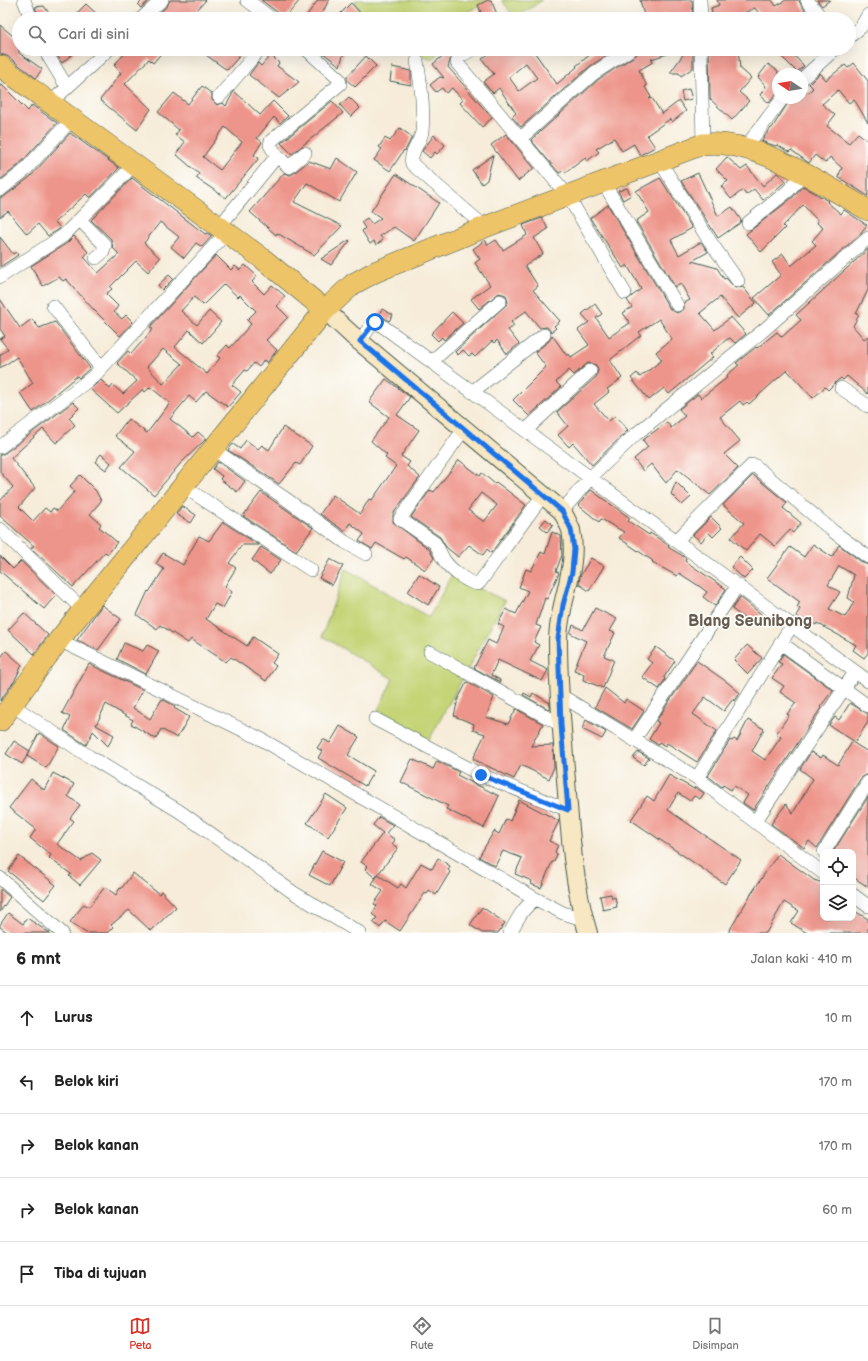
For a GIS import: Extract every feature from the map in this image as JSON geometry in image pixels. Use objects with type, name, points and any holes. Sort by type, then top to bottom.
[{"type":"highway","points":[[0,66],[264,259],[344,327]]},
{"type":"highway","points":[[6,713],[58,640],[84,610],[213,449],[344,327],[353,284],[375,272],[485,227],[703,144],[728,144],[745,148],[803,174],[868,210]]},
{"type":"main road","points":[[344,327],[562,511],[571,529],[574,549],[572,572],[563,605],[558,639],[561,725],[572,864],[586,926]]},
{"type":"street","points":[[24,0],[28,12]]},
{"type":"street","points":[[149,12],[162,0]]},
{"type":"street","points":[[247,0],[263,12]]},
{"type":"street","points":[[700,0],[701,12]]},
{"type":"street","points":[[807,0],[816,12]]},
{"type":"street","points":[[856,31],[862,26],[868,15]]},
{"type":"street","points":[[48,56],[67,87]]},
{"type":"street","points":[[50,103],[101,56]]},
{"type":"street","points":[[219,97],[254,56]]},
{"type":"street","points":[[305,153],[289,167],[277,156],[270,144],[271,141],[340,84],[339,79],[314,56]]},
{"type":"street","points":[[461,56],[457,63],[568,196],[624,292]]},
{"type":"street","points":[[521,138],[594,73],[620,56]]},
{"type":"street","points":[[701,56],[703,144]]},
{"type":"street","points":[[808,73],[827,56]]},
{"type":"street","points":[[417,61],[420,76],[422,132],[411,158],[412,164],[485,227]]},
{"type":"street","points":[[745,148],[778,104]]},
{"type":"street","points":[[0,190],[24,171],[72,119]]},
{"type":"street","points":[[0,447],[94,376],[223,230],[277,156]]},
{"type":"street","points":[[659,160],[707,237],[738,281]]},
{"type":"street","points":[[1,275],[63,236],[134,165]]},
{"type":"street","points":[[748,223],[788,191],[803,174]]},
{"type":"street","points":[[603,182],[677,305]]},
{"type":"street","points":[[80,220],[105,245],[103,252],[96,258]]},
{"type":"street","points":[[562,511],[591,477],[636,434],[765,329],[868,238]]},
{"type":"street","points":[[431,362],[500,301]]},
{"type":"street","points":[[53,306],[101,368]]},
{"type":"street","points":[[344,327],[372,324],[377,322],[868,681]]},
{"type":"street","points":[[472,392],[544,335]]},
{"type":"street","points":[[526,430],[590,371]]},
{"type":"street","points":[[841,388],[868,406]]},
{"type":"street","points":[[464,429],[400,519],[434,543],[439,548],[444,560],[455,571],[472,583],[478,584],[543,495]]},
{"type":"street","points":[[213,449],[345,542],[366,554]]},
{"type":"street","points":[[677,540],[752,465],[754,465],[834,532],[868,557]]},
{"type":"street","points":[[183,486],[311,570]]},
{"type":"street","points":[[0,529],[84,610]]},
{"type":"street","points":[[634,740],[738,585]]},
{"type":"street","points":[[697,778],[792,625]]},
{"type":"street","points":[[58,640],[261,739],[536,899],[586,926]]},
{"type":"street","points":[[781,643],[868,706]]},
{"type":"street","points":[[430,652],[561,725]]},
{"type":"street","points":[[755,822],[855,672]]},
{"type":"street","points":[[560,695],[697,778],[819,870]]},
{"type":"street","points":[[6,713],[90,757],[179,811],[294,893],[360,933]]},
{"type":"street","points":[[375,719],[481,775],[568,810]]},
{"type":"street","points":[[826,849],[868,782]]},
{"type":"street","points":[[0,878],[62,933]]},
{"type":"street","points":[[856,897],[868,906]]},
{"type":"street","points":[[510,933],[518,917],[529,903],[536,899]]},
{"type":"green space","points":[[355,0],[491,0],[467,12],[359,12]]},
{"type":"green space","points":[[502,0],[542,0],[525,12],[510,12]]},
{"type":"green space","points":[[423,56],[435,56],[433,59]]},
{"type":"green space","points":[[346,569],[429,617],[452,575],[505,601],[429,740],[378,710],[393,679],[322,636]]},
{"type":"building","points":[[143,0],[150,0],[141,8],[138,5]]},
{"type":"building","points":[[170,0],[206,0],[195,12],[161,12],[167,6]]},
{"type":"building","points":[[261,0],[300,0],[290,12],[277,12]]},
{"type":"building","points":[[318,0],[329,0],[323,12],[309,12]]},
{"type":"building","points":[[491,0],[496,12],[481,12],[478,5]]},
{"type":"building","points":[[640,0],[692,0],[693,12],[643,12]]},
{"type":"building","points":[[717,0],[772,0],[776,6],[786,0],[799,0],[806,12],[758,12],[755,8],[746,12],[712,12],[711,8],[719,5]]},
{"type":"building","points":[[817,0],[830,0],[822,6]]},
{"type":"building","points":[[351,3],[359,12],[342,12]]},
{"type":"building","points":[[86,4],[95,12],[78,12]]},
{"type":"building","points":[[44,6],[48,12],[37,12],[35,7]]},
{"type":"building","points":[[0,25],[12,35],[12,56],[23,56],[42,69],[36,78],[7,56],[0,54]]},
{"type":"building","points":[[58,56],[70,56],[62,63]]},
{"type":"building","points":[[122,56],[159,56],[153,63],[149,59],[125,84],[151,109],[137,130],[100,100],[121,73],[114,65]]},
{"type":"building","points":[[207,56],[240,56],[227,70]]},
{"type":"building","points":[[270,56],[272,56],[279,63],[277,66],[299,82],[279,98],[249,75],[258,63],[261,66]]},
{"type":"building","points":[[327,56],[343,56],[340,66]]},
{"type":"building","points":[[366,56],[376,66],[355,87],[347,80],[347,77]]},
{"type":"building","points":[[443,56],[451,56],[448,67],[492,118],[482,127],[460,103],[463,100],[452,88],[446,93],[442,88],[436,92],[430,85],[440,77],[444,78],[433,64]]},
{"type":"building","points":[[486,56],[537,56],[557,84],[588,56],[606,56],[589,67],[521,127],[512,117],[516,113],[499,88],[493,93],[483,82],[494,74],[482,59]],"holes":[[[526,63],[537,78],[519,91],[509,77]]]},
{"type":"building","points":[[634,56],[661,56],[651,59],[653,62],[639,70],[647,86],[645,87],[651,97],[649,99],[652,98],[662,114],[679,101],[686,111],[672,122],[670,119],[647,135],[655,147],[640,155],[634,144],[622,151],[614,138],[596,149],[599,152],[587,161],[585,158],[565,173],[563,171],[559,173],[531,140],[599,79]]},
{"type":"building","points":[[682,56],[693,56],[693,68],[681,76],[679,73],[670,73]]},
{"type":"building","points":[[709,56],[739,56],[740,68],[751,78],[739,92],[749,101],[732,120],[710,99]]},
{"type":"building","points":[[781,56],[795,56],[804,66],[802,68],[793,68]]},
{"type":"building","points":[[854,63],[868,81],[868,123],[854,99],[849,103],[838,90],[822,104],[835,115],[827,126],[849,143],[858,133],[868,141],[868,196],[838,177],[842,168],[830,157],[825,163],[815,155],[809,163],[791,150],[789,152],[777,145],[776,146],[761,141],[772,128],[787,104],[808,104],[808,93],[813,88],[809,84],[820,73],[826,80],[845,65],[848,68]]},
{"type":"building","points":[[768,64],[774,68],[772,68],[772,99],[769,103],[760,95],[766,86],[758,77]]},
{"type":"building","points":[[392,67],[411,71],[411,85],[390,81]]},
{"type":"building","points":[[0,83],[28,111],[32,105],[57,123],[19,165],[0,180]]},
{"type":"building","points":[[202,86],[212,94],[212,100],[217,105],[223,103],[226,106],[234,91],[260,115],[273,101],[288,116],[280,123],[274,117],[257,138],[262,142],[254,155],[259,158],[226,198],[196,178],[199,174],[176,154],[185,142],[175,135],[179,130],[158,112],[174,93],[188,104]],"holes":[[[225,127],[242,142],[220,170],[203,157]]]},
{"type":"building","points":[[689,89],[692,99],[683,101],[681,91]]},
{"type":"building","points":[[349,97],[360,108],[351,117],[340,105]]},
{"type":"building","points":[[332,101],[343,113],[292,154],[281,143]]},
{"type":"building","points":[[400,128],[412,137],[405,151],[404,150],[390,171],[374,160],[382,149],[379,147],[385,138],[390,141]]},
{"type":"building","points":[[70,133],[119,168],[90,198],[86,194],[55,222],[60,228],[58,230],[48,236],[38,224],[27,234],[8,211],[0,217],[0,198],[5,196],[30,177]]},
{"type":"building","points":[[506,134],[534,168],[518,181],[491,145]]},
{"type":"building","points":[[434,135],[445,145],[437,154],[435,152],[430,158],[422,151]]},
{"type":"building","points":[[493,155],[487,180],[482,184],[472,170]]},
{"type":"building","points":[[727,157],[741,170],[747,166],[763,186],[777,173],[786,181],[763,200],[754,189],[746,195],[743,190],[731,199],[721,186],[728,181],[716,169]]},
{"type":"building","points":[[337,158],[357,172],[339,202],[307,183],[294,202],[342,226],[314,255],[277,233],[276,235],[250,212],[284,173],[290,175],[309,161],[331,169]]},
{"type":"building","points":[[698,173],[718,216],[732,207],[741,220],[740,223],[718,238],[681,181]]},
{"type":"building","points":[[396,174],[439,203],[414,241],[394,227],[380,236],[383,240],[376,245],[374,241],[370,244],[362,231],[365,228],[361,222],[367,218],[372,224],[381,218],[371,211]]},
{"type":"building","points":[[132,178],[205,234],[207,233],[212,236],[202,247],[196,243],[184,258],[171,247],[179,237],[160,222],[144,243],[160,258],[148,272],[136,261],[110,287],[112,289],[106,294],[118,306],[114,312],[122,319],[126,315],[133,322],[120,336],[66,279],[63,281],[59,277],[43,286],[31,266],[67,243],[74,236],[88,252],[84,257],[98,273],[119,254],[113,248],[111,239],[91,220]]},
{"type":"building","points":[[660,178],[692,228],[671,240],[679,255],[701,242],[708,252],[692,261],[717,268],[724,279],[726,278],[735,288],[743,287],[756,303],[738,318],[720,297],[700,313],[715,330],[731,317],[746,334],[735,343],[730,338],[726,340],[710,354],[713,357],[669,394],[664,388],[649,400],[631,378],[637,373],[640,377],[662,360],[656,352],[672,339],[659,319],[639,332],[641,335],[610,360],[622,378],[607,389],[609,392],[594,404],[609,421],[615,416],[628,430],[592,465],[573,443],[569,447],[558,435],[568,426],[557,412],[596,377],[598,370],[596,365],[588,363],[574,375],[569,370],[556,382],[561,387],[529,416],[513,400],[546,367],[535,352],[549,341],[552,335],[567,356],[569,354],[571,357],[589,345],[578,330],[589,322],[582,314],[595,304],[602,314],[596,318],[609,337],[630,323],[623,313],[632,307],[627,300],[641,289],[627,265],[623,268],[590,218],[608,205],[670,309],[677,313],[684,309],[684,303],[690,300],[681,284],[675,287],[636,221],[649,212],[636,191]]},
{"type":"building","points":[[803,186],[828,201],[827,202],[841,214],[844,210],[867,225],[859,235],[769,315],[754,298],[781,275],[772,262],[783,254],[791,266],[816,245],[812,241],[823,228],[817,223],[818,221],[803,205],[783,226],[785,228],[761,252],[746,234],[793,197]]},
{"type":"building","points":[[627,188],[631,195],[623,200],[618,191]]},
{"type":"building","points":[[542,218],[548,229],[534,238],[543,254],[525,266],[538,286],[533,290],[560,321],[554,326],[556,328],[551,332],[547,327],[540,328],[526,311],[511,322],[514,326],[508,330],[519,344],[507,354],[497,340],[494,343],[492,341],[475,357],[472,354],[469,356],[463,350],[458,355],[455,352],[508,303],[506,295],[499,293],[479,309],[471,299],[490,285],[475,263],[480,259],[473,249],[485,240],[488,245],[496,240],[503,250],[527,235],[523,225]]},
{"type":"building","points":[[0,237],[13,254],[16,252],[18,255],[0,267]]},
{"type":"building","points":[[349,240],[350,241],[331,265],[321,259]]},
{"type":"building","points":[[868,249],[868,290],[856,314],[859,315],[853,326],[864,339],[868,336],[868,394],[847,376],[843,380],[841,378],[828,390],[825,387],[813,398],[787,370],[749,404],[747,402],[743,405],[740,401],[720,417],[740,441],[724,454],[738,468],[710,495],[678,469],[666,483],[651,464],[643,471],[634,459],[648,447],[643,440],[667,422],[671,428],[685,416],[679,409],[698,394],[701,398],[728,377],[727,375],[739,365],[736,363],[756,347],[757,348],[777,332],[782,337],[801,320],[796,315]]},
{"type":"building","points":[[216,255],[231,270],[235,266],[240,270],[245,265],[257,276],[252,282],[264,294],[272,285],[285,296],[277,306],[288,317],[266,340],[277,350],[267,363],[264,360],[259,367],[254,363],[247,371],[245,370],[232,385],[241,392],[228,407],[206,391],[196,402],[189,396],[170,419],[193,437],[198,432],[206,439],[180,464],[154,495],[121,467],[135,451],[115,436],[128,419],[147,433],[170,403],[150,387],[145,392],[143,389],[117,413],[90,389],[101,380],[110,389],[113,385],[123,394],[137,381],[117,363],[128,351],[131,354],[153,329],[150,327]],"holes":[[[224,284],[238,297],[240,295],[256,311],[247,320],[251,324],[230,348],[227,345],[217,356],[220,358],[207,374],[175,347],[189,330],[203,343],[221,322],[209,311],[197,325],[181,311],[194,297],[203,305]],[[163,349],[182,364],[163,384],[147,367]]]},
{"type":"building","points":[[169,275],[173,279],[162,290],[158,285]]},
{"type":"building","points":[[0,299],[20,328],[32,319],[39,328],[55,322],[90,368],[79,378],[77,376],[33,412],[20,393],[33,383],[17,357],[0,368],[0,355],[8,349],[0,339],[5,336],[0,329]]},
{"type":"building","points":[[382,309],[393,315],[389,321],[379,314]]},
{"type":"building","points":[[452,312],[463,323],[444,340],[442,337],[438,341],[431,334]]},
{"type":"building","points":[[386,379],[410,397],[397,415],[419,430],[401,456],[410,462],[407,466],[420,477],[393,514],[393,522],[429,549],[434,558],[425,570],[406,557],[404,559],[376,543],[372,549],[359,541],[364,534],[350,523],[344,531],[320,514],[333,495],[360,514],[369,499],[372,500],[396,466],[385,458],[387,455],[371,441],[389,417],[369,402]]},
{"type":"building","points":[[73,402],[79,408],[69,418],[75,425],[56,443],[43,429],[11,458],[35,488],[19,507],[33,521],[45,508],[50,512],[53,508],[57,511],[75,491],[70,486],[80,475],[96,491],[101,501],[90,514],[101,524],[99,527],[117,542],[108,554],[105,552],[73,587],[31,548],[34,546],[0,516],[0,501],[13,487],[0,472],[0,455],[5,453]]},
{"type":"building","points":[[283,427],[312,446],[300,465],[296,463],[279,484],[228,450],[233,444],[240,449],[246,440],[258,449],[262,445],[269,450]]},
{"type":"building","points":[[101,454],[111,463],[106,470],[95,462]]},
{"type":"building","points":[[459,460],[480,476],[482,473],[495,484],[496,482],[526,505],[491,553],[487,549],[483,555],[469,545],[458,557],[446,547],[440,537],[411,517],[430,490],[434,492]],"holes":[[[481,493],[497,505],[484,522],[468,510]]]},
{"type":"building","points":[[218,462],[245,481],[237,492],[220,479],[222,476],[213,469]]},
{"type":"building","points":[[753,475],[787,503],[783,508],[801,523],[793,533],[790,530],[775,546],[760,534],[746,551],[731,538],[744,523],[723,505]]},
{"type":"building","points":[[676,482],[691,497],[682,505],[671,494]]},
{"type":"building","points":[[591,490],[630,518],[628,521],[649,535],[650,533],[661,540],[669,546],[668,547],[686,558],[685,561],[726,589],[715,606],[703,597],[707,592],[699,586],[679,573],[677,576],[652,562],[653,561],[619,538],[624,532],[601,519],[599,522],[578,505]]},
{"type":"building","points":[[261,492],[313,528],[296,551],[243,516]]},
{"type":"building","points":[[182,506],[196,515],[191,523],[176,514]]},
{"type":"building","points":[[711,517],[722,528],[713,537],[709,533],[701,542],[693,535]]},
{"type":"building","points":[[546,519],[553,525],[547,532],[540,526]]},
{"type":"building","points":[[223,522],[259,545],[242,545],[229,563],[236,568],[225,586],[232,592],[223,608],[215,604],[206,619],[247,646],[253,637],[278,654],[272,663],[276,666],[266,681],[231,657],[226,662],[191,639],[188,643],[160,625],[157,629],[137,615],[148,591],[149,592],[164,569],[156,564],[163,553],[183,565],[199,536],[209,541]]},
{"type":"building","points":[[552,532],[561,536],[562,555],[556,571],[559,573],[547,599],[545,598],[536,625],[541,627],[534,642],[539,645],[530,661],[548,670],[542,681],[498,660],[491,675],[500,680],[500,682],[474,668],[488,640],[496,644],[504,627],[498,624],[506,609],[516,614],[528,591],[519,587],[526,569],[531,571],[541,552],[545,554]]},
{"type":"building","points":[[813,544],[832,557],[839,545],[868,565],[868,653],[864,658],[853,650],[856,645],[817,623],[816,625],[806,619],[804,621],[796,616],[800,609],[797,607],[800,602],[767,578],[790,547],[804,557]],"holes":[[[839,566],[854,575],[848,598],[854,602],[845,617],[829,609],[840,592],[828,585]]]},
{"type":"building","points":[[261,547],[281,560],[270,574],[252,560]]},
{"type":"building","points":[[0,556],[13,569],[21,561],[56,595],[44,609],[0,571]]},
{"type":"building","points":[[740,557],[753,570],[744,579],[731,567]]},
{"type":"building","points":[[591,558],[604,566],[589,591],[579,584],[580,576]]},
{"type":"building","points":[[330,559],[343,566],[332,585],[319,578]]},
{"type":"building","points":[[419,574],[439,587],[428,605],[408,592]]},
{"type":"building","points":[[740,597],[761,614],[755,622],[751,624],[732,609]]},
{"type":"building","points":[[102,605],[121,619],[98,650],[77,640]]},
{"type":"building","points":[[595,608],[617,619],[610,631],[615,633],[604,656],[614,660],[603,688],[583,680],[584,674],[574,670],[586,641],[570,633],[573,625],[583,630]]},
{"type":"building","points":[[24,613],[48,635],[34,654],[8,630]]},
{"type":"building","points":[[124,643],[143,651],[147,645],[159,651],[146,674],[117,659]]},
{"type":"building","points":[[747,645],[762,658],[748,674],[734,660]]},
{"type":"building","points":[[656,647],[675,661],[664,677],[665,680],[659,689],[642,677],[652,663],[647,659]]},
{"type":"building","points":[[6,651],[22,665],[15,680],[0,701],[0,658]]},
{"type":"building","points":[[783,654],[833,690],[820,707],[821,708],[753,810],[743,803],[748,795],[734,786],[731,790],[723,785],[722,787],[708,776],[730,740],[732,741],[734,739],[737,741],[748,720],[764,729],[752,751],[765,760],[781,737],[776,734],[789,715],[787,714],[796,703],[780,692],[784,686],[772,678],[782,664],[778,662]]},
{"type":"building","points":[[697,661],[740,693],[735,701],[733,699],[724,711],[705,697],[693,714],[717,731],[697,762],[667,743],[665,746],[659,742],[658,745],[649,739],[659,723],[656,721]]},
{"type":"building","points":[[89,664],[143,690],[133,708],[150,719],[162,699],[175,706],[174,708],[189,717],[177,738],[161,729],[156,739],[131,724],[133,720],[106,704],[96,725],[114,735],[108,746],[93,731],[86,745],[64,730],[70,717],[62,713]]},
{"type":"building","points":[[467,682],[494,697],[486,717],[508,724],[516,709],[543,724],[531,746],[553,745],[554,767],[549,779],[521,765],[514,779],[473,759],[485,734],[473,730],[474,724],[454,716],[458,699]]},
{"type":"building","points":[[605,688],[624,703],[626,699],[644,711],[632,729],[595,707]]},
{"type":"building","points":[[524,693],[531,697],[533,693],[550,703],[550,710],[523,695]]},
{"type":"building","points":[[850,703],[868,714],[868,722],[855,742],[829,725],[835,717],[839,720]]},
{"type":"building","points":[[586,720],[606,732],[602,739],[582,729]]},
{"type":"building","points":[[340,726],[359,737],[348,755],[374,771],[365,786],[318,758],[322,751],[317,748],[323,739],[330,743]]},
{"type":"building","points":[[39,733],[59,746],[46,768],[27,756]]},
{"type":"building","points":[[14,741],[30,751],[22,764],[6,754]]},
{"type":"building","points":[[852,742],[868,752],[868,774],[861,778],[817,848],[809,841],[804,848],[771,824],[786,804],[793,813],[813,779],[800,769],[811,752],[821,758],[823,755],[838,765]]},
{"type":"building","points":[[638,752],[649,758],[644,765],[633,758]]},
{"type":"building","points":[[412,759],[433,769],[437,761],[459,772],[457,775],[499,796],[484,828],[446,809],[448,806],[401,782]]},
{"type":"building","points":[[53,773],[74,784],[68,796],[80,805],[70,818],[74,821],[57,844],[81,861],[92,853],[101,860],[80,885],[69,876],[71,874],[49,858],[51,855],[30,838],[36,829],[9,808],[31,779],[44,790]]},
{"type":"building","points":[[669,775],[694,789],[695,787],[704,793],[700,799],[694,796],[690,801],[678,793],[668,810],[741,860],[725,884],[631,820],[647,796],[654,801]]},
{"type":"building","points":[[326,794],[347,808],[328,837],[307,823]]},
{"type":"building","points":[[868,797],[868,887],[856,879],[856,849],[835,849]]},
{"type":"building","points":[[519,800],[559,821],[549,841],[558,845],[555,852],[557,854],[541,888],[531,884],[532,881],[515,874],[522,858],[503,851],[495,866],[479,857],[494,831],[499,834],[506,819],[510,821]]},
{"type":"building","points":[[379,817],[393,825],[386,833],[395,840],[392,844],[398,848],[375,878],[365,869],[367,866],[361,862],[383,833],[373,825]]},
{"type":"building","points":[[322,851],[343,862],[330,886],[309,875]]},
{"type":"building","points":[[778,854],[814,880],[820,882],[820,921],[856,921],[856,912],[868,919],[868,933],[807,933],[791,923],[799,911],[784,902],[766,933],[728,933],[751,894]]},
{"type":"building","points":[[19,856],[56,885],[44,900],[8,871]]},
{"type":"building","points":[[438,858],[450,866],[448,870],[450,872],[436,895],[429,890],[427,894],[425,893],[400,931],[385,921],[380,928],[373,922],[377,918],[372,914],[377,906],[374,904],[383,891],[372,884],[378,875],[398,888],[401,884],[406,888],[421,863],[432,869]]},
{"type":"building","points":[[133,873],[159,894],[161,891],[176,907],[151,931],[129,910],[111,925],[113,927],[107,933],[86,933],[70,922],[84,904],[89,907],[105,887],[116,895]]},
{"type":"building","points":[[0,889],[10,897],[0,912]]},
{"type":"building","points":[[611,894],[612,898],[615,897],[617,907],[603,910],[600,896]]},
{"type":"building","points":[[482,907],[505,923],[498,933],[482,933],[470,925]]},
{"type":"building","points":[[8,913],[23,924],[27,918],[50,933],[8,933],[0,927],[0,925]]},
{"type":"district","name":"Blang Seunibong","points":[[750,621]]},
{"type":"route","points":[[375,322],[360,341],[562,511],[571,529],[574,549],[572,572],[563,605],[558,639],[561,725],[568,810],[481,775]]}]
